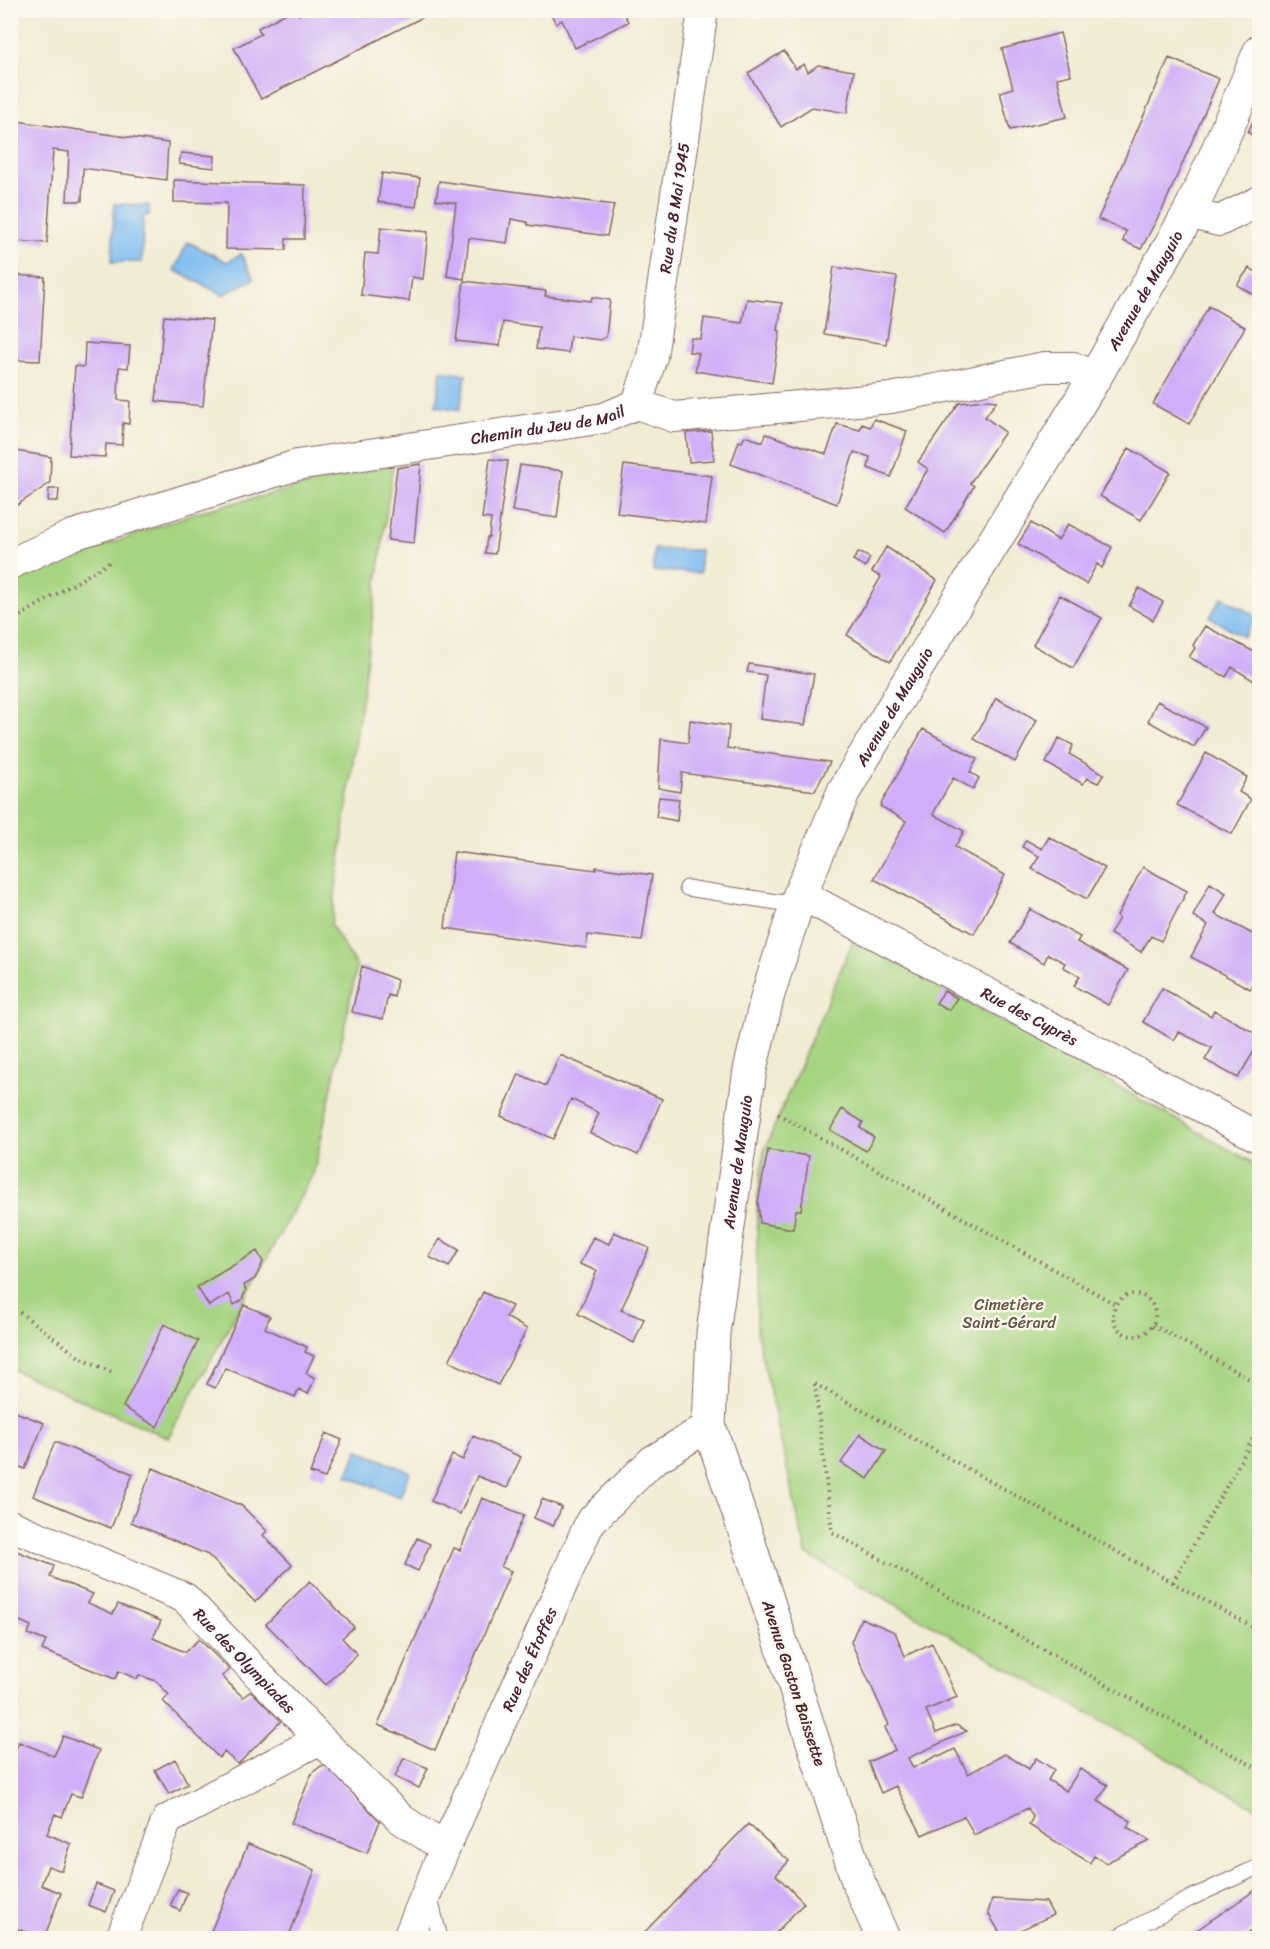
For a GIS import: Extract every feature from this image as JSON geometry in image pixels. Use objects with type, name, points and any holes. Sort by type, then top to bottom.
[{"type":"main road","name":"Avenue de Mauguio","points":[[709,1426],[713,1333],[748,1080],[768,994],[798,899],[850,782],[899,697],[1095,377],[1189,213],[1260,51]]},
{"type":"main road","name":"Avenue Gaston Baissette","points":[[709,1426],[746,1531],[858,1881],[883,1938]]},
{"type":"street","name":"Rue du 8 Mai 1945","points":[[637,405],[652,357],[703,10]]},
{"type":"street","points":[[1189,213],[1219,221],[1260,201]]},
{"type":"street","name":"Chemin du Jeu de Mail","points":[[10,564],[73,535],[297,465],[604,418],[637,405],[674,417],[891,398],[1045,367],[1073,367],[1095,377]]},
{"type":"street","name":"Rue des Cyprès","points":[[798,899],[1249,1133]]},
{"type":"street","name":"Rue des Étoffes","points":[[408,1938],[445,1848],[590,1522],[652,1461],[709,1426]]},
{"type":"street","name":"Rue des Olympiades","points":[[10,1525],[186,1598],[320,1739],[401,1819],[445,1848]]},
{"type":"street","points":[[121,1938],[167,1820],[320,1739]]},
{"type":"lane","points":[[687,888],[798,899]]},
{"type":"lane","points":[[1115,1938],[1191,1898],[1260,1866]]},
{"type":"lane","points":[[428,1889],[440,1938]]},
{"type":"path","points":[[10,622],[118,557]]},
{"type":"path","points":[[780,1114],[1115,1304]]},
{"type":"path","points":[[1127,1295],[1141,1295],[1153,1304],[1155,1311],[1153,1325],[1143,1335],[1123,1334],[1114,1324],[1115,1304],[1127,1295]]},
{"type":"path","points":[[10,1305],[78,1356],[111,1372]]},
{"type":"path","points":[[1153,1325],[1260,1385]]},
{"type":"path","points":[[1260,1630],[814,1384],[832,1532],[1260,1770]]},
{"type":"path","points":[[1173,1582],[1260,1426]]},
{"type":"green space","points":[[393,464],[331,925],[357,967],[314,1172],[168,1438],[11,1369],[11,584],[55,564],[197,512]]},
{"type":"green space","name":"Cimetière Saint-Gérard","points":[[854,938],[1259,1166],[1259,1810],[806,1554],[757,1333],[757,1203],[764,1151]]},
{"type":"water","points":[[114,204],[149,205],[149,215],[143,217],[142,262],[112,262]]},
{"type":"water","points":[[188,242],[227,262],[241,254],[254,279],[223,295],[174,270]]},
{"type":"water","points":[[441,371],[466,375],[460,410],[436,406]]},
{"type":"water","points":[[654,549],[700,550],[700,573],[653,571]]},
{"type":"water","points":[[1222,597],[1256,616],[1244,637],[1210,617]]},
{"type":"water","points":[[358,1450],[410,1472],[400,1497],[347,1476]]},
{"type":"building","points":[[292,10],[297,10],[299,15],[307,10],[437,10],[261,99],[234,48],[261,34],[258,28]]},
{"type":"building","points":[[549,10],[622,10],[628,22],[575,48],[562,20],[556,24]]},
{"type":"building","points":[[1060,33],[1071,75],[1057,78],[1067,117],[1010,130],[1000,92],[1013,88],[1002,49]]},
{"type":"building","points":[[784,51],[796,69],[804,64],[808,72],[818,65],[854,71],[847,113],[812,107],[781,127],[748,73]]},
{"type":"building","points":[[1169,58],[1219,79],[1164,206],[1141,249],[1123,241],[1126,231],[1098,219]]},
{"type":"building","points":[[1260,106],[1260,141],[1248,132]]},
{"type":"building","points":[[10,120],[168,143],[166,180],[83,168],[82,201],[67,201],[69,152],[53,150],[47,243],[14,241],[17,184],[10,183]]},
{"type":"building","points":[[181,153],[215,156],[214,168],[179,164]]},
{"type":"building","points":[[382,173],[420,178],[416,207],[378,202]]},
{"type":"building","points":[[174,180],[305,185],[304,239],[286,239],[286,250],[226,249],[227,203],[174,202]]},
{"type":"building","points":[[439,181],[614,205],[607,236],[528,225],[527,222],[511,219],[507,243],[469,238],[464,279],[447,276],[456,203],[436,200]]},
{"type":"building","points":[[381,227],[428,232],[423,279],[412,277],[409,301],[361,295],[365,253],[378,254]]},
{"type":"building","points":[[834,267],[897,277],[886,344],[824,334]]},
{"type":"building","points":[[1249,268],[1260,274],[1258,297],[1237,285]]},
{"type":"building","points":[[13,275],[45,277],[40,361],[10,360]]},
{"type":"building","points":[[464,281],[546,291],[545,296],[591,301],[592,297],[610,300],[606,337],[600,340],[570,336],[568,353],[536,349],[539,327],[503,322],[500,346],[456,341]]},
{"type":"building","points":[[747,299],[782,303],[772,383],[695,371],[699,353],[689,352],[691,338],[701,339],[704,318],[742,323]]},
{"type":"building","points":[[1209,306],[1245,327],[1189,424],[1153,404]]},
{"type":"building","points":[[164,316],[212,320],[203,406],[156,401]]},
{"type":"building","points":[[85,343],[130,346],[128,368],[119,367],[118,400],[130,401],[129,424],[123,423],[122,445],[106,444],[105,457],[69,455],[75,366],[84,367]]},
{"type":"building","points":[[997,401],[985,417],[1005,432],[970,483],[974,486],[945,533],[905,507],[928,469],[918,462],[959,403]]},
{"type":"building","points":[[874,419],[907,431],[891,477],[868,468],[870,457],[854,452],[837,504],[731,464],[739,441],[742,442],[745,436],[763,442],[766,434],[826,454],[837,424],[860,430],[862,424],[870,427]]},
{"type":"building","points":[[711,431],[714,460],[689,462],[686,433]]},
{"type":"building","points":[[1129,448],[1170,472],[1141,520],[1100,496]]},
{"type":"building","points":[[10,450],[51,457],[50,483],[17,505],[10,504]]},
{"type":"building","points":[[490,459],[508,461],[495,554],[485,553],[491,519],[482,518]]},
{"type":"building","points":[[421,464],[414,543],[388,540],[397,468]]},
{"type":"building","points":[[520,465],[563,471],[557,518],[512,511]]},
{"type":"building","points":[[624,465],[712,476],[706,524],[617,513]]},
{"type":"building","points":[[49,489],[59,489],[58,501],[48,501]]},
{"type":"building","points":[[1031,523],[1058,540],[1068,524],[1112,547],[1102,568],[1097,564],[1086,584],[1018,544]]},
{"type":"building","points":[[886,547],[937,580],[890,662],[847,635],[881,577],[872,572]]},
{"type":"building","points":[[859,552],[870,558],[865,567],[853,560]]},
{"type":"building","points":[[1139,588],[1163,602],[1153,620],[1129,606]]},
{"type":"building","points":[[1060,595],[1102,618],[1073,668],[1033,645]]},
{"type":"building","points":[[1205,626],[1260,655],[1260,671],[1254,681],[1232,667],[1226,677],[1189,657],[1195,648],[1193,645]]},
{"type":"building","points":[[749,664],[814,674],[805,725],[760,719],[766,675],[747,672]]},
{"type":"building","points":[[996,698],[1037,720],[1015,762],[974,739]]},
{"type":"building","points":[[1157,701],[1206,727],[1194,747],[1148,721]]},
{"type":"building","points":[[690,720],[729,726],[727,748],[830,762],[815,791],[682,773],[680,792],[658,788],[661,739],[688,743]]},
{"type":"building","points":[[923,729],[977,759],[970,772],[979,778],[973,789],[953,778],[933,814],[964,831],[955,847],[1005,875],[974,934],[874,879],[906,821],[880,806]]},
{"type":"building","points":[[1059,738],[1073,745],[1069,754],[1104,774],[1098,783],[1087,778],[1083,784],[1046,763]]},
{"type":"building","points":[[1206,753],[1247,777],[1239,792],[1251,799],[1232,834],[1177,805]]},
{"type":"building","points":[[659,797],[679,799],[677,821],[656,817]]},
{"type":"building","points":[[1049,837],[1105,868],[1087,899],[1032,869],[1039,856],[1022,847],[1026,840],[1042,849]]},
{"type":"building","points":[[454,852],[652,875],[642,941],[588,935],[586,948],[445,928]]},
{"type":"building","points":[[1143,867],[1187,891],[1161,941],[1151,936],[1141,952],[1110,934]]},
{"type":"building","points":[[1210,883],[1226,893],[1215,914],[1260,938],[1260,988],[1252,984],[1250,989],[1191,957],[1208,925],[1193,916]]},
{"type":"building","points":[[1030,909],[1080,937],[1077,942],[1128,970],[1108,1005],[1074,986],[1080,976],[1063,967],[1065,963],[1048,954],[1044,963],[1010,943]]},
{"type":"building","points":[[362,966],[397,980],[394,997],[388,995],[383,1019],[352,1012]]},
{"type":"building","points":[[1162,988],[1211,1016],[1214,1010],[1260,1036],[1260,1041],[1238,1078],[1205,1060],[1212,1048],[1179,1032],[1174,1040],[1143,1022]]},
{"type":"building","points":[[944,991],[957,998],[949,1010],[936,1003]]},
{"type":"building","points":[[560,1055],[662,1099],[638,1155],[590,1133],[599,1113],[571,1099],[553,1139],[501,1116],[519,1074],[546,1086]]},
{"type":"building","points":[[842,1109],[863,1122],[860,1128],[874,1137],[866,1151],[830,1130]]},
{"type":"building","points":[[768,1150],[809,1156],[801,1210],[796,1210],[793,1229],[760,1223],[758,1202]]},
{"type":"building","points":[[614,1232],[649,1248],[621,1310],[644,1319],[634,1343],[578,1314],[597,1271],[580,1264],[593,1237],[609,1244]]},
{"type":"building","points":[[440,1239],[459,1250],[449,1267],[429,1257]]},
{"type":"building","points":[[257,1251],[263,1262],[255,1279],[244,1285],[246,1291],[241,1301],[234,1305],[229,1294],[209,1306],[197,1287]]},
{"type":"building","points":[[483,1292],[512,1306],[506,1317],[527,1329],[498,1385],[449,1361]]},
{"type":"building","points":[[244,1305],[270,1316],[265,1328],[307,1347],[305,1352],[314,1356],[306,1373],[315,1378],[308,1394],[299,1389],[295,1397],[225,1368],[215,1388],[207,1384]]},
{"type":"building","points":[[164,1324],[198,1341],[157,1427],[123,1407]]},
{"type":"building","points":[[10,1410],[44,1423],[25,1469],[10,1463]]},
{"type":"building","points":[[326,1433],[342,1440],[325,1478],[310,1473]]},
{"type":"building","points":[[860,1434],[886,1451],[868,1479],[841,1463]]},
{"type":"building","points":[[473,1436],[521,1457],[507,1488],[477,1476],[460,1514],[431,1501],[452,1455],[463,1460]]},
{"type":"building","points":[[55,1442],[133,1474],[111,1528],[33,1496]]},
{"type":"building","points":[[153,1468],[242,1506],[267,1531],[263,1535],[292,1565],[255,1602],[208,1555],[131,1522]]},
{"type":"building","points":[[482,1498],[524,1515],[501,1567],[511,1571],[435,1750],[378,1725],[454,1548],[460,1550]]},
{"type":"building","points":[[542,1499],[562,1507],[553,1526],[534,1518]]},
{"type":"building","points":[[417,1538],[430,1544],[418,1571],[405,1565]]},
{"type":"building","points":[[14,1550],[54,1566],[50,1577],[93,1594],[88,1603],[113,1614],[118,1604],[161,1621],[153,1638],[185,1652],[199,1639],[230,1670],[222,1676],[233,1688],[243,1697],[251,1691],[281,1721],[238,1764],[224,1752],[219,1758],[163,1701],[169,1695],[156,1681],[139,1675],[137,1679],[119,1671],[115,1679],[42,1650],[46,1641],[28,1634],[31,1626],[13,1618],[10,1625],[10,1557]]},
{"type":"building","points":[[310,1581],[354,1627],[342,1638],[357,1654],[326,1685],[266,1624]]},
{"type":"building","points":[[861,1618],[895,1632],[905,1656],[932,1643],[957,1697],[926,1710],[936,1733],[956,1725],[967,1731],[908,1758],[913,1768],[955,1749],[968,1774],[1005,1754],[1029,1769],[1036,1758],[1054,1770],[1048,1780],[1066,1791],[1080,1769],[1108,1785],[1098,1801],[1131,1821],[1127,1827],[1150,1841],[1106,1863],[1094,1856],[1090,1863],[1029,1825],[1033,1817],[1028,1808],[974,1835],[964,1816],[922,1835],[896,1786],[881,1793],[868,1762],[895,1750],[885,1727],[889,1725],[851,1642]]},
{"type":"building","points":[[63,1736],[99,1750],[81,1797],[71,1794],[62,1817],[55,1814],[47,1834],[71,1844],[62,1871],[48,1866],[41,1885],[61,1893],[44,1938],[18,1929],[14,1938],[10,1938],[10,1802],[13,1797],[10,1796],[10,1762],[19,1742],[54,1756]]},
{"type":"building","points":[[404,1758],[428,1768],[419,1788],[395,1777]]},
{"type":"building","points":[[175,1759],[188,1784],[169,1794],[155,1770]]},
{"type":"building","points":[[321,1766],[326,1766],[380,1821],[367,1853],[291,1823],[312,1773]]},
{"type":"building","points":[[748,1824],[789,1861],[776,1875],[804,1903],[771,1938],[639,1938]]},
{"type":"building","points":[[248,1844],[315,1870],[288,1938],[208,1938]]},
{"type":"building","points":[[96,1884],[114,1891],[106,1912],[88,1905]]},
{"type":"building","points":[[1260,1887],[1260,1925],[1240,1938],[1190,1938],[1188,1936]]},
{"type":"building","points":[[178,1889],[187,1893],[180,1911],[170,1906]]},
{"type":"building","points":[[992,1899],[1046,1902],[1053,1915],[1003,1938],[988,1913]]}]
